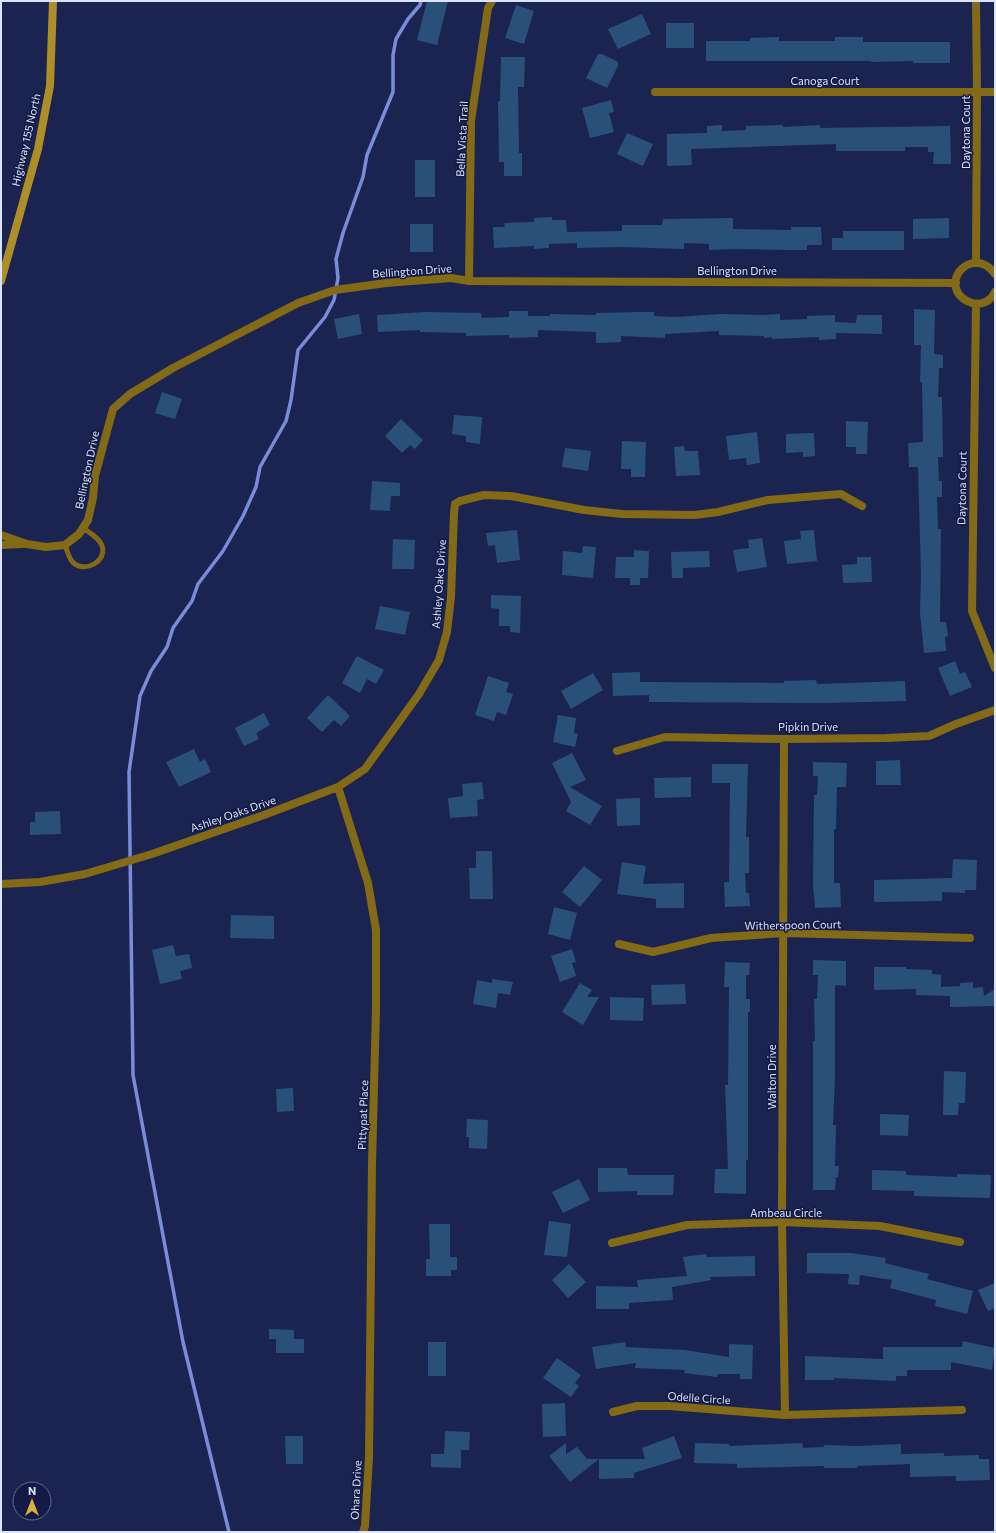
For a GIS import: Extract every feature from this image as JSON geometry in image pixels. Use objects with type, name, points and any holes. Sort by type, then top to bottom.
[{"type":"main road","name":"Highway 155 North","points":[[1,281],[38,149],[50,86],[53,1]]},
{"type":"street","name":"Bella Vista Trail","points":[[469,281],[471,121],[488,8],[492,1]]},
{"type":"street","name":"Daytona Court","points":[[976,1],[976,263]]},
{"type":"street","name":"Canoga Court","points":[[655,92],[995,92]]},
{"type":"street","points":[[995,274],[987,265],[976,263],[967,265],[958,274],[956,283],[958,294],[963,300],[969,303],[982,304],[989,300],[995,292]]},
{"type":"street","name":"Bellington Drive","points":[[66,545],[79,534],[88,520],[93,498],[95,476],[113,409],[130,394],[173,368],[298,303],[335,290],[386,283],[451,278],[469,281],[956,283]]},
{"type":"street","name":"Daytona Court","points":[[976,304],[972,611],[995,668]]},
{"type":"street","name":"Ashley Oaks Drive","points":[[1,884],[40,882],[85,874],[152,854],[264,815],[338,786],[365,768],[419,694],[439,660],[448,632],[451,597],[454,513],[455,504],[460,501],[484,495],[512,496],[584,510],[622,514],[696,515],[718,512],[768,500],[841,494],[862,506]]},
{"type":"street","points":[[1,535],[27,544],[46,547],[66,545]]},
{"type":"street","points":[[1,545],[27,544]]},
{"type":"street","name":"Pipkin Drive","points":[[617,751],[665,738],[784,739],[929,736],[956,724],[995,710]]},
{"type":"street","name":"Walton Drive","points":[[784,739],[782,1222],[785,1415]]},
{"type":"street","name":"Pittypat Place","points":[[338,786],[368,883],[376,930],[376,1010],[368,1449]]},
{"type":"street","name":"Witherspoon Court","points":[[619,944],[653,952],[711,938],[784,933],[970,938]]},
{"type":"street","name":"Ambeau Circle","points":[[612,1243],[687,1225],[782,1222],[880,1226],[960,1242]]},
{"type":"street","name":"Odelle Circle","points":[[613,1412],[637,1406],[669,1406],[785,1415],[962,1410]]},
{"type":"street","name":"Ohara Drive","points":[[363,1532],[365,1526],[368,1449]]},
{"type":"lane","points":[[66,545],[72,560],[78,566],[87,567],[96,563],[102,555],[102,545],[100,540],[83,528]]},
{"type":"building","points":[[427,1],[448,1],[437,45],[417,40]]},
{"type":"building","points":[[516,5],[534,11],[524,44],[505,38]]},
{"type":"building","points":[[642,14],[651,34],[618,49],[608,29]]},
{"type":"building","points":[[666,23],[694,23],[694,48],[666,48]]},
{"type":"building","points":[[779,37],[779,41],[835,41],[835,37],[863,37],[863,42],[950,42],[950,63],[913,63],[913,61],[706,61],[706,41],[750,41],[750,38]]},
{"type":"building","points":[[598,54],[602,54],[618,62],[618,66],[607,88],[586,78]]},
{"type":"building","points":[[501,57],[525,57],[524,87],[518,87],[519,153],[522,153],[522,176],[504,176],[504,162],[499,162],[498,101],[500,101]]},
{"type":"building","points":[[611,100],[614,112],[609,113],[614,132],[590,138],[582,108]]},
{"type":"building","points":[[722,125],[722,131],[746,130],[746,126],[783,125],[783,127],[820,125],[820,128],[950,126],[951,164],[933,164],[934,152],[928,152],[928,147],[905,147],[905,151],[836,151],[836,144],[691,149],[692,165],[667,166],[667,134],[707,133],[707,126]]},
{"type":"building","points":[[627,133],[653,144],[643,166],[617,154]]},
{"type":"building","points":[[415,160],[435,160],[435,197],[415,197]]},
{"type":"building","points":[[552,217],[552,220],[566,220],[567,232],[622,231],[622,225],[662,225],[663,219],[733,218],[733,229],[791,230],[791,227],[821,227],[822,245],[807,245],[807,250],[709,250],[709,244],[684,243],[684,249],[622,247],[577,248],[577,243],[549,244],[549,248],[534,249],[534,246],[494,248],[493,227],[505,227],[504,223],[534,222],[534,218]]},
{"type":"building","points":[[949,218],[949,238],[913,239],[913,219]]},
{"type":"building","points":[[410,224],[433,224],[433,252],[410,252]]},
{"type":"building","points":[[843,231],[904,231],[904,250],[832,250],[832,238],[843,238]]},
{"type":"building","points":[[914,309],[935,310],[934,354],[943,355],[943,368],[939,368],[938,397],[942,397],[943,457],[938,457],[939,481],[942,481],[942,497],[937,497],[938,529],[941,529],[940,622],[946,622],[948,636],[945,637],[946,651],[924,653],[920,612],[921,574],[918,467],[909,467],[908,443],[923,442],[922,382],[920,382],[921,345],[914,345]]},
{"type":"building","points":[[509,311],[528,311],[528,316],[550,316],[550,314],[596,315],[596,313],[638,312],[654,312],[654,316],[675,317],[720,314],[780,314],[780,320],[807,319],[807,316],[835,315],[835,322],[856,323],[857,315],[882,315],[882,334],[836,333],[836,339],[819,340],[819,337],[772,339],[772,337],[764,338],[764,336],[719,335],[719,331],[665,334],[665,338],[621,336],[621,342],[596,343],[596,332],[538,330],[538,337],[509,338],[509,335],[466,336],[466,333],[420,332],[420,330],[378,332],[377,315],[425,312],[481,313],[482,318],[509,317]]},
{"type":"building","points":[[359,314],[362,334],[338,339],[334,319]]},
{"type":"building","points":[[162,392],[182,399],[175,419],[155,413]]},
{"type":"building","points":[[454,415],[482,417],[480,444],[466,442],[466,436],[452,434]]},
{"type":"building","points":[[401,419],[423,440],[415,449],[410,445],[402,453],[385,436]]},
{"type":"building","points":[[846,421],[868,422],[867,454],[856,454],[856,447],[846,447]]},
{"type":"building","points":[[757,432],[760,463],[747,465],[746,458],[729,460],[726,436]]},
{"type":"building","points":[[814,433],[815,456],[803,457],[803,452],[786,453],[786,434]]},
{"type":"building","points":[[622,441],[646,442],[645,477],[631,477],[631,469],[621,469]]},
{"type":"building","points":[[684,446],[685,451],[698,451],[700,475],[676,476],[674,447]]},
{"type":"building","points":[[565,448],[591,451],[588,471],[562,467]]},
{"type":"building","points":[[372,481],[400,483],[400,496],[391,496],[390,511],[370,510]]},
{"type":"building","points":[[517,530],[520,560],[497,563],[495,545],[488,546],[486,533]]},
{"type":"building","points":[[814,530],[817,561],[787,564],[784,541],[801,539],[800,531]]},
{"type":"building","points":[[762,538],[767,567],[737,572],[733,550],[749,548],[748,540]]},
{"type":"building","points":[[393,539],[415,540],[414,569],[392,569]]},
{"type":"building","points":[[583,546],[596,547],[593,578],[562,575],[563,551],[582,553]]},
{"type":"building","points":[[634,550],[649,551],[648,578],[640,578],[640,585],[630,585],[630,578],[615,578],[616,557],[634,557]]},
{"type":"building","points":[[709,551],[710,567],[683,568],[683,578],[672,578],[671,552]]},
{"type":"building","points":[[857,557],[871,557],[872,582],[843,583],[842,565],[857,564]]},
{"type":"building","points":[[491,595],[521,596],[520,633],[510,632],[510,626],[499,626],[499,609],[491,608]]},
{"type":"building","points":[[380,606],[410,612],[405,635],[375,629]]},
{"type":"building","points":[[357,656],[384,670],[376,684],[367,679],[360,693],[342,683]]},
{"type":"building","points":[[955,661],[960,674],[965,672],[972,687],[950,696],[938,668]]},
{"type":"building","points":[[640,672],[640,682],[784,683],[784,681],[816,680],[817,684],[905,681],[906,701],[826,703],[649,702],[649,695],[613,696],[612,673]]},
{"type":"building","points":[[593,673],[603,690],[571,709],[561,691]]},
{"type":"building","points":[[488,676],[509,683],[506,692],[513,694],[506,715],[497,712],[494,721],[475,715]]},
{"type":"building","points":[[328,695],[350,716],[341,726],[334,720],[322,732],[307,718]]},
{"type":"building","points":[[264,713],[270,725],[256,733],[259,739],[244,746],[235,728]]},
{"type":"building","points":[[558,715],[576,718],[574,733],[578,734],[575,747],[553,742]]},
{"type":"building","points":[[194,749],[200,762],[205,759],[211,772],[179,787],[166,762]]},
{"type":"building","points":[[572,753],[586,780],[570,787],[602,806],[590,825],[566,811],[571,802],[552,763]]},
{"type":"building","points":[[900,760],[901,785],[876,785],[876,761]]},
{"type":"building","points":[[813,762],[847,763],[846,787],[837,787],[836,829],[834,829],[834,883],[840,883],[841,907],[815,908],[813,884],[814,795],[817,795],[818,776],[813,776]]},
{"type":"building","points":[[712,764],[748,764],[746,837],[749,837],[749,873],[745,873],[746,893],[749,893],[750,906],[725,907],[724,882],[729,882],[730,783],[712,783]]},
{"type":"building","points":[[691,777],[691,797],[655,798],[654,778]]},
{"type":"building","points":[[482,782],[484,799],[477,800],[478,816],[450,818],[448,798],[463,796],[462,784]]},
{"type":"building","points":[[640,798],[640,825],[617,826],[616,799]]},
{"type":"building","points":[[60,811],[61,834],[30,835],[30,822],[35,822],[35,812]]},
{"type":"building","points":[[476,851],[492,851],[493,899],[470,899],[469,868],[476,868]]},
{"type":"building","points":[[953,859],[977,860],[976,890],[965,890],[965,893],[942,892],[942,901],[874,902],[874,880],[952,878]]},
{"type":"building","points":[[622,862],[646,866],[643,884],[684,883],[684,908],[656,908],[656,899],[617,894]]},
{"type":"building","points":[[584,866],[602,880],[580,907],[562,892]]},
{"type":"building","points":[[554,907],[577,913],[570,940],[548,934]]},
{"type":"building","points":[[231,915],[274,916],[274,939],[230,938]]},
{"type":"building","points":[[173,945],[176,956],[189,954],[192,968],[180,971],[182,979],[160,984],[152,950]]},
{"type":"building","points":[[572,949],[576,962],[572,963],[576,976],[560,982],[551,956]]},
{"type":"building","points":[[813,960],[846,961],[846,986],[835,985],[835,1075],[833,1125],[836,1125],[835,1166],[839,1166],[835,1190],[813,1190],[813,1041],[815,1041],[814,999],[817,999],[818,975],[813,975]]},
{"type":"building","points":[[725,962],[750,963],[749,975],[746,975],[746,999],[750,999],[750,1012],[748,1012],[748,1160],[746,1160],[746,1194],[714,1193],[715,1169],[728,1169],[725,1085],[728,1085],[729,987],[724,987]]},
{"type":"building","points":[[874,967],[906,967],[906,969],[932,970],[932,974],[941,975],[941,987],[960,986],[960,983],[973,982],[973,988],[983,987],[984,996],[995,989],[995,1006],[950,1007],[950,996],[916,995],[916,989],[874,990]]},
{"type":"building","points":[[492,979],[513,982],[510,995],[498,993],[496,1008],[473,1004],[477,980],[492,983]]},
{"type":"building","points":[[580,983],[592,990],[587,997],[599,997],[583,1025],[562,1012]]},
{"type":"building","points":[[685,984],[686,1004],[652,1005],[651,985]]},
{"type":"building","points":[[610,997],[644,998],[643,1021],[610,1020]]},
{"type":"building","points":[[944,1071],[966,1072],[965,1103],[959,1103],[958,1115],[943,1115]]},
{"type":"building","points":[[293,1088],[294,1111],[277,1112],[276,1089]]},
{"type":"building","points":[[880,1114],[909,1115],[908,1136],[880,1135]]},
{"type":"building","points":[[467,1119],[488,1120],[487,1149],[469,1148],[469,1137],[466,1137]]},
{"type":"building","points":[[598,1168],[627,1168],[628,1175],[674,1175],[673,1195],[637,1195],[637,1191],[598,1192]]},
{"type":"building","points":[[872,1170],[906,1171],[906,1175],[957,1177],[957,1174],[991,1175],[990,1198],[914,1196],[914,1191],[872,1190]]},
{"type":"building","points":[[579,1179],[590,1200],[563,1213],[552,1192]]},
{"type":"building","points":[[549,1221],[571,1224],[567,1257],[544,1255]]},
{"type":"building","points":[[429,1224],[450,1224],[450,1257],[457,1257],[457,1270],[451,1270],[451,1276],[426,1276],[426,1259],[430,1259]]},
{"type":"building","points":[[807,1253],[851,1253],[886,1258],[885,1263],[929,1274],[927,1279],[973,1291],[967,1314],[935,1306],[936,1300],[890,1288],[892,1280],[860,1275],[859,1285],[848,1284],[849,1274],[807,1273]]},
{"type":"building","points":[[706,1254],[707,1257],[755,1256],[755,1276],[710,1277],[711,1280],[672,1287],[673,1300],[629,1303],[629,1309],[596,1309],[596,1286],[638,1287],[637,1280],[687,1276],[683,1257]]},
{"type":"building","points":[[569,1264],[586,1282],[568,1298],[552,1280]]},
{"type":"building","points":[[995,1283],[995,1308],[988,1311],[978,1290]]},
{"type":"building","points":[[269,1329],[294,1330],[294,1339],[304,1339],[304,1353],[276,1353],[276,1339],[269,1339]]},
{"type":"building","points":[[963,1341],[995,1348],[992,1370],[951,1362],[951,1370],[907,1370],[907,1376],[896,1376],[896,1381],[834,1378],[834,1380],[805,1380],[805,1356],[883,1359],[883,1347],[962,1347]]},
{"type":"building","points":[[428,1342],[446,1342],[446,1376],[428,1376]]},
{"type":"building","points":[[625,1342],[626,1347],[685,1350],[729,1357],[729,1344],[753,1345],[752,1379],[740,1379],[740,1374],[718,1374],[717,1377],[684,1373],[685,1370],[635,1368],[636,1363],[596,1369],[592,1347]]},
{"type":"building","points":[[557,1358],[581,1375],[575,1383],[579,1386],[571,1397],[543,1378]]},
{"type":"building","points":[[565,1403],[566,1436],[543,1437],[542,1404]]},
{"type":"building","points":[[445,1431],[470,1432],[469,1450],[461,1450],[461,1468],[431,1467],[431,1454],[444,1454]]},
{"type":"building","points":[[285,1436],[303,1436],[303,1464],[286,1464]]},
{"type":"building","points":[[674,1436],[682,1458],[634,1473],[634,1478],[599,1479],[599,1459],[645,1459],[642,1448]]},
{"type":"building","points":[[566,1443],[566,1454],[577,1447],[587,1459],[599,1459],[570,1482],[549,1456]]},
{"type":"building","points":[[695,1443],[729,1444],[729,1446],[802,1443],[803,1448],[824,1447],[824,1445],[857,1446],[901,1444],[901,1454],[944,1453],[944,1456],[979,1455],[979,1459],[989,1459],[990,1480],[956,1481],[956,1476],[910,1477],[910,1464],[857,1466],[857,1468],[824,1468],[824,1466],[737,1468],[737,1464],[694,1463]]},
{"type":"waterway","points":[[229,1532],[183,1342],[133,1075],[129,772],[140,696],[151,671],[167,647],[173,628],[192,601],[198,584],[223,551],[243,516],[256,487],[260,467],[286,421],[291,400],[298,350],[325,317],[334,300],[338,278],[336,259],[343,233],[363,177],[367,155],[393,92],[393,55],[396,39],[408,19],[420,5],[421,1]]}]
